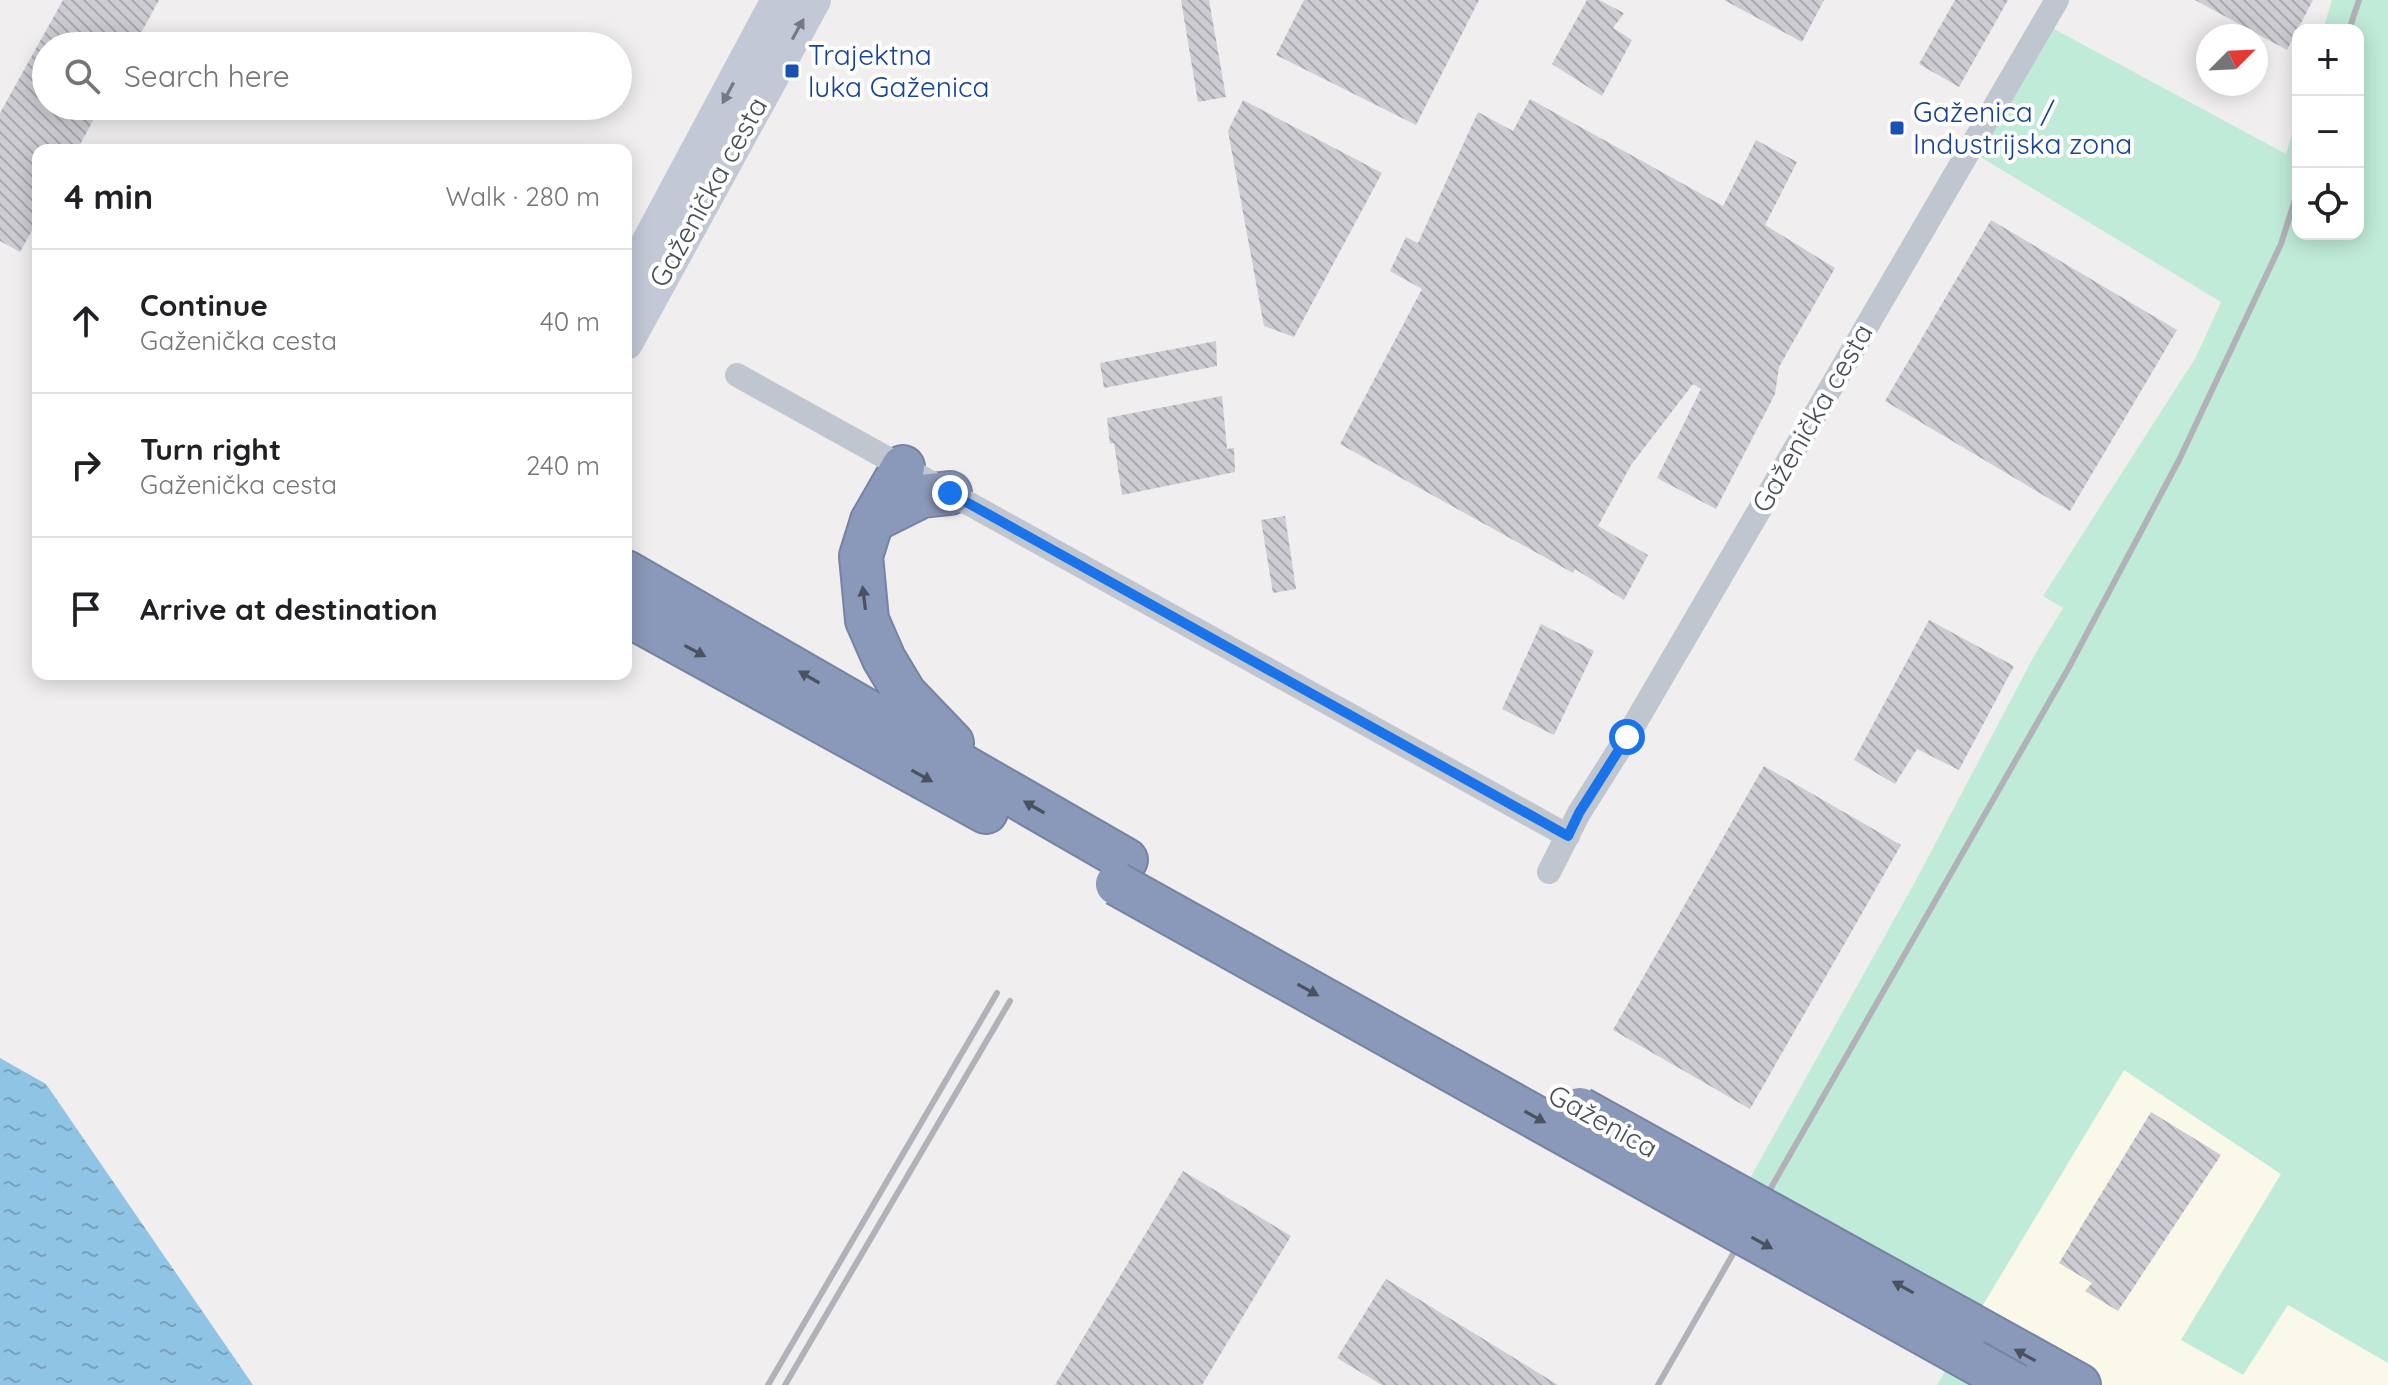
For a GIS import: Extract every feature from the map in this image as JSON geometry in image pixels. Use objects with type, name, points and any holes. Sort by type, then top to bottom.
[{"type":"highway","points":[[903,467],[872,521],[861,556],[867,620],[884,659],[905,694],[985,779]]},
{"type":"highway","points":[[872,521],[922,496],[950,493]]},
{"type":"highway","points":[[632,575],[985,779],[1122,872]]},
{"type":"highway","points":[[632,617],[1122,872]]},
{"type":"highway","name":"Gaženica","points":[[1122,872],[2016,1385]]},
{"type":"highway","name":"Gaženica","points":[[1122,872],[2079,1385]]},
{"type":"main road","name":"Gaženička cesta","points":[[632,273],[778,0]]},
{"type":"main road","name":"Gaženička cesta","points":[[632,332],[814,0]]},
{"type":"street","name":"Gaženička cesta","points":[[1549,872],[1579,813],[1627,737],[2057,0]]},
{"type":"street","points":[[737,375],[1568,836]]},
{"type":"shaded area","points":[[2124,1070],[2281,1174],[2287,1304],[2388,1363],[2388,1385],[2078,1385],[1971,1325]]},
{"type":"green space","points":[[2332,0],[2388,0],[2388,1363],[2288,1305],[2243,1375],[2181,1340],[2281,1174],[2124,1070],[1971,1325],[2079,1385],[1937,1385],[1971,1326],[1744,1189],[2063,608],[2043,596],[2196,357],[2221,302],[1969,150],[2043,23],[2286,154],[2292,134],[2292,240],[2364,240],[2364,24],[2325,24]]},
{"type":"water","points":[[0,1058],[46,1084],[253,1385],[0,1385]]},
{"type":"building","points":[[63,0],[159,0],[142,32],[45,32]]},
{"type":"building","points":[[1181,0],[1209,0],[1226,97],[1198,102]]},
{"type":"building","points":[[1304,0],[1479,0],[1416,125],[1276,55]]},
{"type":"building","points":[[1587,0],[1599,0],[1624,13],[1613,28],[1632,40],[1602,96],[1552,64]]},
{"type":"building","points":[[1724,0],[1824,0],[1802,42]]},
{"type":"building","points":[[1955,0],[2008,0],[1959,87],[1919,64]]},
{"type":"building","points":[[2195,0],[2313,0],[2301,24],[2292,24],[2292,40],[2287,50],[2268,40],[2268,24],[2239,24]]},
{"type":"building","points":[[32,56],[32,120],[93,120],[80,144],[32,144],[32,231],[20,252],[0,241],[0,113]]},
{"type":"building","points":[[1530,99],[1723,206],[1756,140],[1797,162],[1765,225],[1835,268],[1779,367],[1775,394],[1716,509],[1657,478],[1701,389],[1693,384],[1631,465],[1598,526],[1648,555],[1624,600],[1575,569],[1573,573],[1340,444],[1422,289],[1390,271],[1406,237],[1418,243],[1478,112],[1513,131]]},
{"type":"building","points":[[1243,100],[1382,173],[1294,337],[1264,326],[1228,131]]},
{"type":"building","points":[[1991,220],[2177,330],[2070,511],[1885,401]]},
{"type":"building","points":[[1216,341],[1217,366],[1104,388],[1100,363]]},
{"type":"building","points":[[1222,396],[1227,449],[1234,448],[1235,472],[1122,495],[1107,418]]},
{"type":"building","points":[[1285,516],[1296,589],[1273,593],[1261,520]]},
{"type":"building","points":[[1929,620],[2014,666],[1959,770],[1917,749],[1895,784],[1854,760]]},
{"type":"building","points":[[1541,624],[1594,651],[1554,735],[1502,709]]},
{"type":"building","points":[[1764,766],[1901,845],[1750,1109],[1613,1030]]},
{"type":"building","points":[[2151,1112],[2221,1155],[2118,1311],[2085,1291],[2092,1283],[2059,1263]]},
{"type":"building","points":[[1183,1171],[1291,1236],[1202,1385],[1055,1385]]},
{"type":"building","points":[[1386,1279],[1558,1385],[1382,1385],[1337,1358]]},
{"type":"railway","points":[[2351,24],[2359,0]]},
{"type":"railway","points":[[1658,1385],[2068,669],[2179,460],[2281,244],[2292,209]]},
{"type":"railway","points":[[768,1385],[997,993]]},
{"type":"railway","points":[[785,1385],[1010,1001]]},
{"type":"place","name":"Trajektna luka Gaženica","points":[[792,71]]},
{"type":"place","name":"Gaženica / Industrijska zona","points":[[1897,128]]},
{"type":"route","points":[[950,493],[1568,836],[1627,737]]}]
